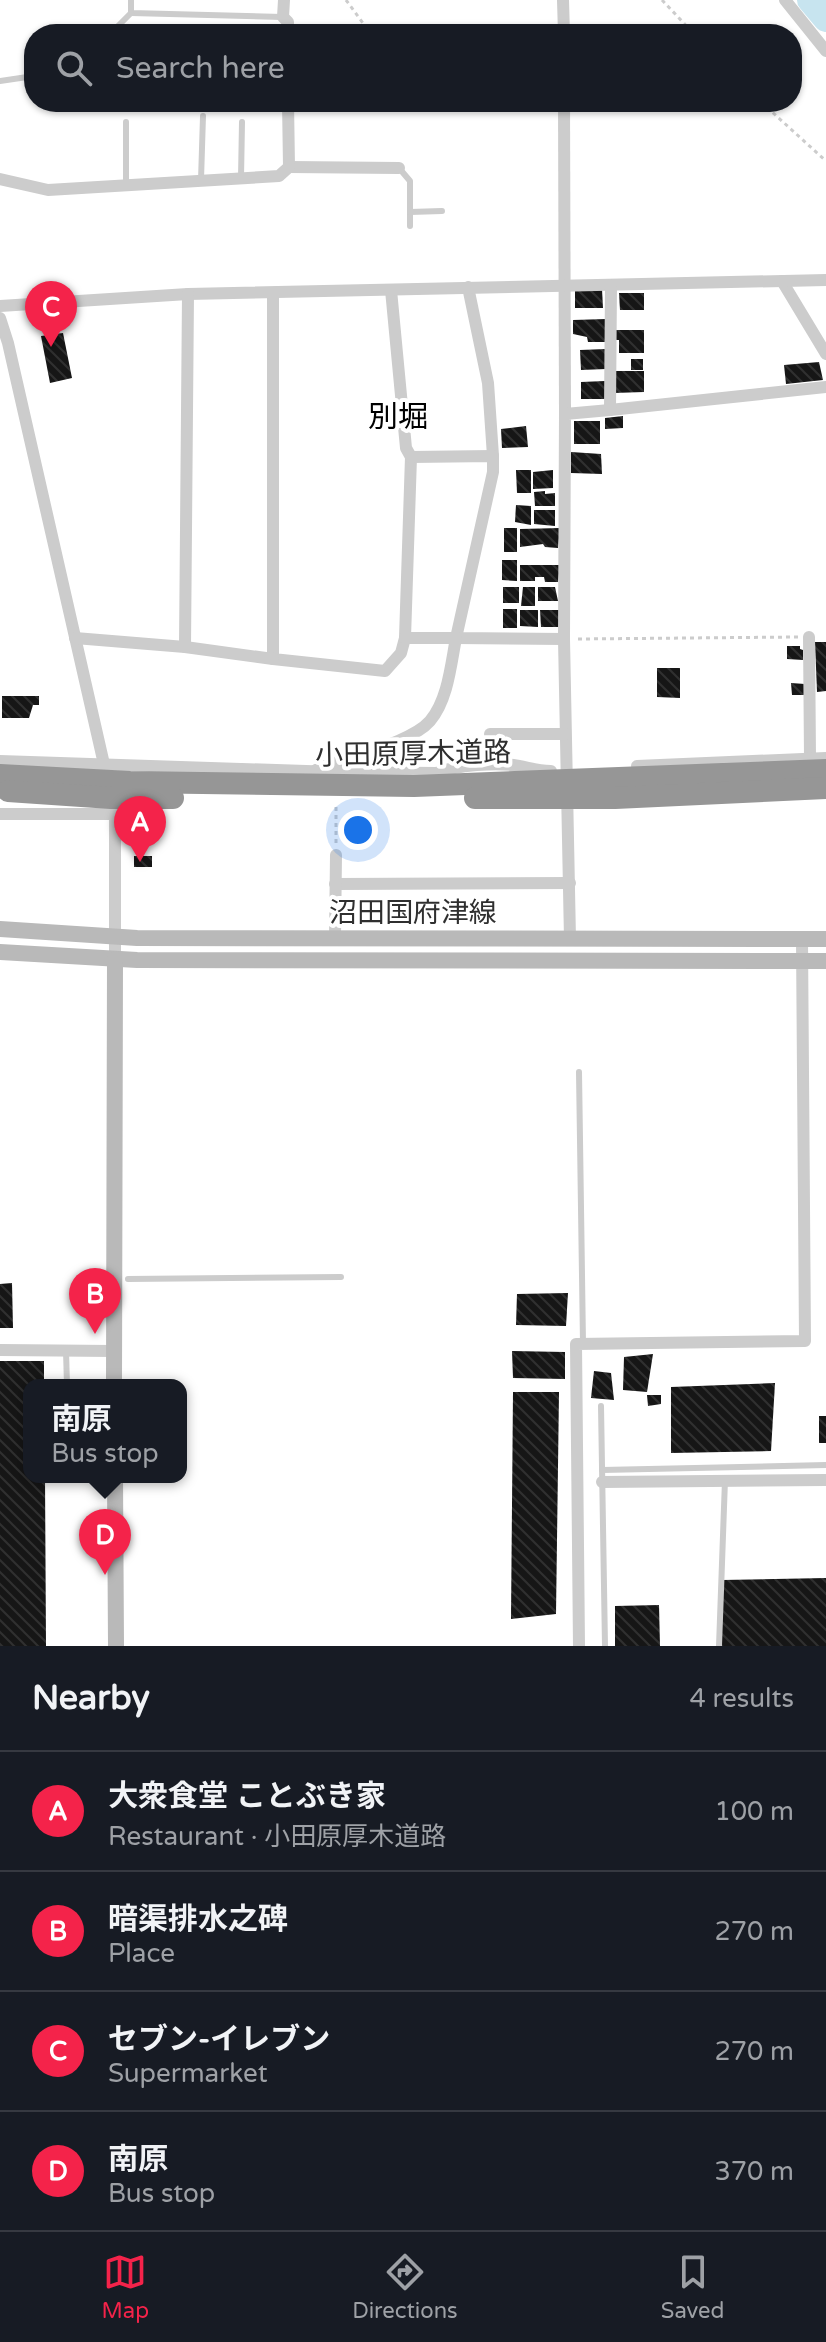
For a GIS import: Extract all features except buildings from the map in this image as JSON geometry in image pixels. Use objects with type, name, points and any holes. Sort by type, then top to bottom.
[{"type":"highway","name":"小田原厚木道路","points":[[0,775],[130,782],[414,786],[818,764]]},
{"type":"highway","name":"小田原厚木道路","points":[[0,790],[111,798],[615,798],[826,788]]},
{"type":"main road","name":"沼田国府津線","points":[[0,929],[116,937],[826,939]]},
{"type":"main road","name":"沼田国府津線","points":[[0,952],[115,959],[826,961]]},
{"type":"main road","points":[[114,1379],[115,959]]},
{"type":"main road","points":[[115,1483],[116,1646]]},
{"type":"street","points":[[284,0],[283,17],[288,24]]},
{"type":"street","points":[[563,0],[564,24]]},
{"type":"street","points":[[785,0],[826,51]]},
{"type":"street","points":[[288,112],[289,167]]},
{"type":"street","points":[[564,112],[564,639],[570,939]]},
{"type":"street","points":[[0,179],[48,190],[279,176],[289,167],[399,168]]},
{"type":"street","points":[[0,306],[188,294],[826,280]]},
{"type":"street","points":[[782,281],[826,354]]},
{"type":"street","points":[[610,410],[611,285]]},
{"type":"street","points":[[313,771],[399,740],[430,721],[447,682],[493,472],[488,383],[468,287]]},
{"type":"street","points":[[75,638],[185,647],[385,671],[401,653],[405,638],[411,457],[406,448],[391,290]]},
{"type":"street","points":[[273,293],[273,659]]},
{"type":"street","points":[[185,647],[188,294]]},
{"type":"street","points":[[0,318],[115,814],[115,959]]},
{"type":"street","points":[[565,414],[826,387]]},
{"type":"street","points":[[411,457],[493,456]]},
{"type":"street","points":[[809,637],[818,764]]},
{"type":"street","points":[[405,638],[564,639]]},
{"type":"street","points":[[490,734],[565,734]]},
{"type":"street","points":[[0,761],[436,773],[451,767],[517,765],[538,771],[818,764],[826,758]]},
{"type":"street","points":[[0,814],[115,814]]},
{"type":"street","points":[[335,938],[336,855]]},
{"type":"street","points":[[335,884],[570,883]]},
{"type":"street","points":[[579,1646],[576,1344],[805,1341],[802,939]]},
{"type":"street","points":[[0,1350],[114,1351]]},
{"type":"street","points":[[602,1476],[725,1482],[826,1480]]},
{"type":"lane","points":[[120,24],[131,13],[131,0]]},
{"type":"lane","points":[[131,13],[283,17]]},
{"type":"lane","points":[[0,81],[24,77]]},
{"type":"lane","points":[[201,180],[203,116]]},
{"type":"lane","points":[[126,122],[126,185]]},
{"type":"lane","points":[[241,178],[242,122]]},
{"type":"lane","points":[[399,168],[410,181],[410,226]]},
{"type":"lane","points":[[410,212],[442,211]]},
{"type":"lane","points":[[579,1072],[583,1343]]},
{"type":"lane","points":[[128,1279],[341,1277]]},
{"type":"lane","points":[[66,1351],[67,1379]]},
{"type":"lane","points":[[601,1406],[605,1646]]},
{"type":"lane","points":[[602,1476],[826,1465]]},
{"type":"lane","points":[[719,1646],[726,1468]]},
{"type":"lane","points":[[97,1519],[115,1519]]},
{"type":"path","points":[[346,0],[364,24]]},
{"type":"path","points":[[662,0],[685,24]]},
{"type":"path","points":[[772,112],[826,161]]},
{"type":"path","points":[[564,639],[809,637]]},
{"type":"path","points":[[336,772],[336,855]]},
{"type":"waterway","points":[[810,0],[826,19]]},
{"type":"place","name":"セブン-イレブン","points":[[51,347]]},
{"type":"place","name":"大衆食堂 ことぶき家","points":[[140,862]]},
{"type":"place","name":"暗渠排水之碑","points":[[95,1334]]},
{"type":"place","name":"南原","points":[[105,1575]]},
{"type":"district","name":"別堀","points":[[398,417]]}]
